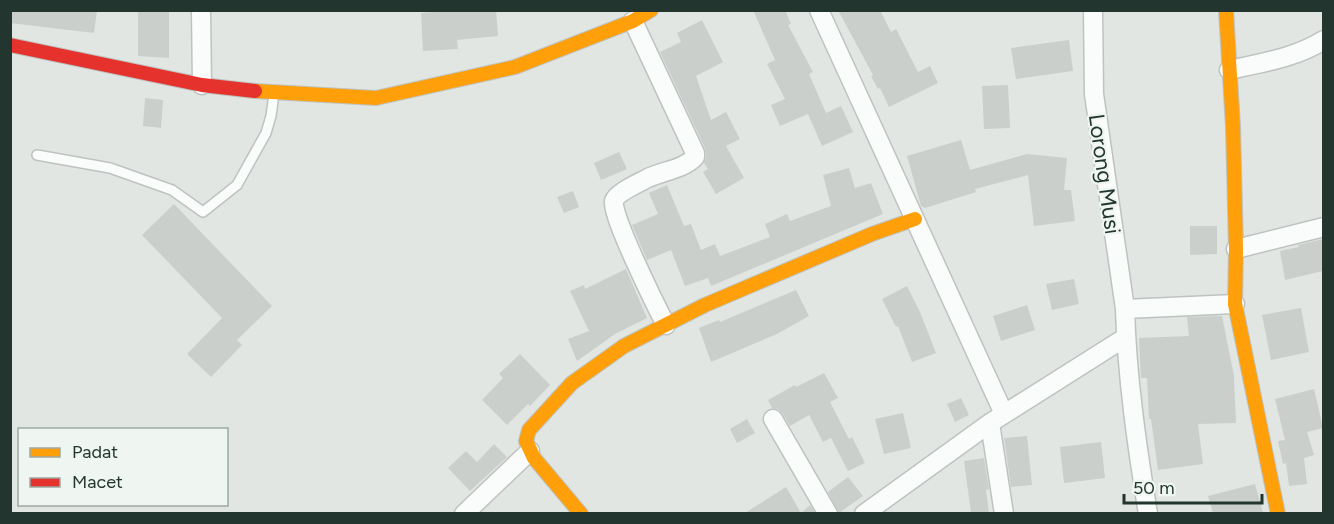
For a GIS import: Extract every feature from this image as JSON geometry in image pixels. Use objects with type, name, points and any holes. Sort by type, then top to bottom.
[{"type":"street","points":[[201,10],[201,84]]},
{"type":"street","points":[[819,10],[915,219],[997,418],[1004,513]]},
{"type":"street","name":"Lorong Musi","points":[[1093,10],[1094,94],[1125,309],[1139,460],[1148,513]]},
{"type":"street","points":[[1226,10],[1233,127],[1235,304],[1278,513]]},
{"type":"street","points":[[10,45],[201,84],[274,93],[376,98],[515,67],[645,13],[695,157],[690,162],[650,177],[619,194],[614,200],[614,208],[624,235],[666,325]]},
{"type":"street","points":[[1229,70],[1312,48],[1323,40]]},
{"type":"street","points":[[581,513],[530,451],[526,441],[529,430],[572,383],[624,346],[705,305],[872,234],[915,219]]},
{"type":"street","points":[[1236,249],[1323,227]]},
{"type":"street","points":[[1125,309],[1235,304]]},
{"type":"street","points":[[872,511],[997,418],[1126,337]]},
{"type":"street","points":[[773,418],[828,513]]},
{"type":"street","points":[[464,513],[530,451]]},
{"type":"lane","points":[[37,155],[110,168],[172,190],[203,212],[237,185],[266,133],[274,93]]},
{"type":"building","points":[[10,10],[97,10],[94,33],[10,23]]},
{"type":"building","points":[[138,10],[169,10],[169,58],[138,56]]},
{"type":"building","points":[[496,10],[498,36],[457,40],[458,49],[423,51],[421,13]]},
{"type":"building","points":[[753,10],[785,10],[791,24],[788,25],[813,72],[809,74],[826,113],[841,106],[853,132],[822,146],[808,114],[780,126],[771,105],[785,99],[767,64],[775,60]]},
{"type":"building","points":[[838,10],[880,10],[891,32],[896,29],[918,72],[930,66],[938,83],[889,107]]},
{"type":"building","points":[[702,20],[723,62],[696,76],[711,120],[726,112],[740,139],[726,146],[744,178],[716,194],[703,172],[708,169],[704,163],[705,148],[660,52],[681,42],[677,33]]},
{"type":"building","points":[[1069,40],[1073,71],[1016,79],[1011,48]]},
{"type":"building","points":[[1008,85],[1010,128],[984,129],[982,86]]},
{"type":"building","points":[[145,98],[163,100],[161,128],[143,126]]},
{"type":"building","points":[[961,140],[970,170],[1027,154],[1067,158],[1064,190],[1071,190],[1075,221],[1034,226],[1028,175],[975,189],[976,192],[925,208],[921,206],[907,156]]},
{"type":"building","points":[[619,152],[627,169],[601,180],[594,163]]},
{"type":"building","points":[[849,168],[855,188],[871,183],[883,214],[711,286],[708,278],[685,286],[671,250],[647,260],[632,225],[658,214],[649,193],[667,185],[684,226],[691,224],[701,250],[715,244],[720,256],[770,237],[765,224],[787,214],[790,221],[831,206],[823,175]]},
{"type":"building","points":[[573,191],[579,207],[564,213],[557,197]]},
{"type":"building","points":[[174,204],[272,306],[237,340],[242,345],[211,377],[187,354],[222,318],[142,235]]},
{"type":"building","points":[[1190,226],[1217,226],[1217,254],[1190,255]]},
{"type":"building","points":[[1323,239],[1323,271],[1285,280],[1280,251]]},
{"type":"building","points":[[626,269],[647,318],[615,334],[577,361],[568,339],[589,331],[570,291],[584,285],[585,289]]},
{"type":"building","points":[[1074,279],[1079,304],[1052,310],[1046,284]]},
{"type":"building","points":[[907,286],[936,353],[912,362],[898,326],[896,327],[882,299]]},
{"type":"building","points":[[796,290],[809,316],[777,334],[711,362],[699,328],[719,320],[720,322]]},
{"type":"building","points":[[1027,305],[1035,330],[1001,341],[993,316]]},
{"type":"building","points":[[1301,308],[1309,352],[1271,360],[1262,315]]},
{"type":"building","points":[[1222,316],[1234,376],[1236,423],[1198,424],[1203,464],[1158,470],[1151,419],[1149,419],[1147,378],[1141,378],[1139,338],[1189,336],[1187,317]]},
{"type":"building","points":[[520,354],[550,385],[507,425],[482,400],[503,378],[499,374]]},
{"type":"building","points":[[824,373],[838,398],[830,402],[849,439],[852,437],[865,463],[848,471],[831,438],[823,442],[809,415],[790,426],[782,413],[772,408],[768,400]]},
{"type":"building","points":[[1314,389],[1323,428],[1307,432],[1314,455],[1304,458],[1307,484],[1289,486],[1286,463],[1283,464],[1278,441],[1285,440],[1275,399]]},
{"type":"building","points":[[961,398],[969,415],[955,422],[947,404]]},
{"type":"building","points":[[903,413],[911,448],[884,454],[875,419]]},
{"type":"building","points":[[747,419],[755,433],[737,443],[730,429]]},
{"type":"building","points":[[1027,436],[1032,485],[1011,487],[1004,438]]},
{"type":"building","points":[[1101,442],[1105,478],[1064,483],[1060,447]]},
{"type":"building","points":[[494,444],[507,457],[470,491],[448,468],[466,451],[477,462]]},
{"type":"building","points":[[984,458],[989,489],[986,490],[989,513],[971,513],[964,461]]},
{"type":"building","points":[[848,477],[863,496],[839,513],[828,492]]},
{"type":"building","points":[[1255,484],[1263,513],[1213,513],[1208,496]]},
{"type":"building","points":[[786,487],[801,513],[745,513]]},
{"type":"building","points":[[810,505],[815,513],[801,513]]},
{"type":"traffic: slow","points":[[255,91],[376,98],[515,67],[633,21],[651,10]]},
{"type":"traffic: slow","points":[[1226,10],[1233,127],[1235,304],[1278,514]]},
{"type":"traffic: slow","points":[[581,514],[534,458],[526,441],[529,430],[572,383],[624,346],[705,305],[872,234],[915,219]]},
{"type":"traffic: jam","points":[[10,45],[202,85],[255,91]]}]
